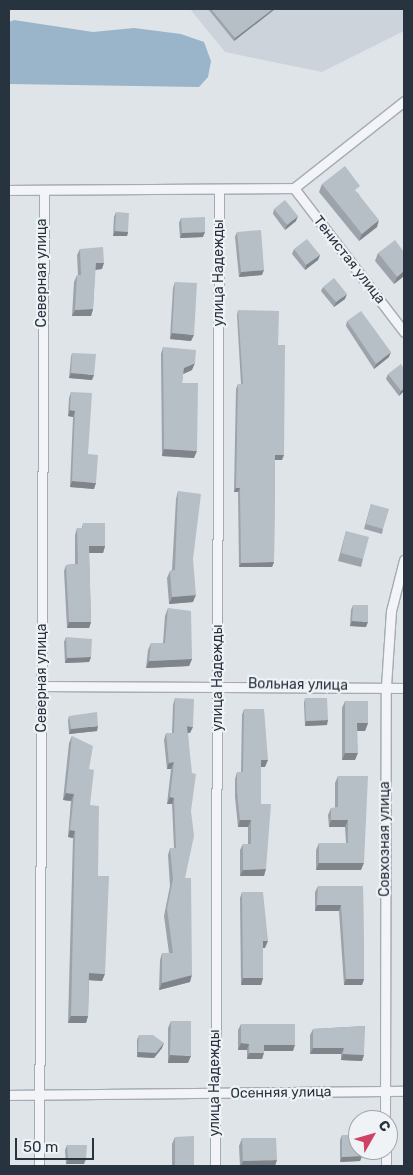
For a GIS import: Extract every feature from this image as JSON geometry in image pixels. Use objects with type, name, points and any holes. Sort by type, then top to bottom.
[{"type":"street","points":[[9,190],[294,188],[404,102]]},
{"type":"street","name":"Тенистая улица","points":[[294,188],[404,332]]},
{"type":"street","name":"улица Надежды","points":[[215,1166],[219,189]]},
{"type":"street","name":"Северная улица","points":[[39,1166],[44,190]]},
{"type":"street","name":"Совхозная улица","points":[[385,1110],[386,686],[391,611],[404,560]]},
{"type":"street","name":"Вольная улица","points":[[42,686],[218,685],[386,686],[404,688]]},
{"type":"street","name":"Осенняя улица","points":[[9,1095],[404,1091]]},
{"type":"shaded area","points":[[190,9],[404,9],[404,31],[322,72],[225,52]]},
{"type":"water","points":[[14,20],[93,32],[134,28],[181,34],[204,42],[211,61],[208,77],[199,87],[9,84],[9,22]]},
{"type":"building","points":[[211,9],[273,9],[235,38]]},
{"type":"building","points":[[345,166],[360,186],[355,190],[379,220],[362,234],[322,184]]},
{"type":"building","points":[[285,200],[298,216],[287,225],[274,209]]},
{"type":"building","points":[[116,212],[129,213],[128,232],[115,231]]},
{"type":"building","points":[[205,217],[205,232],[182,233],[181,218]]},
{"type":"building","points":[[261,230],[264,270],[241,272],[237,232]]},
{"type":"building","points":[[307,239],[320,255],[306,265],[294,249]]},
{"type":"building","points":[[395,240],[404,252],[404,271],[397,277],[378,253]]},
{"type":"building","points":[[103,247],[104,263],[96,263],[93,309],[75,310],[77,275],[81,275],[80,249]]},
{"type":"building","points":[[334,278],[347,294],[336,302],[323,287]]},
{"type":"building","points":[[175,282],[197,283],[194,335],[172,333]]},
{"type":"building","points":[[238,310],[279,311],[278,345],[285,345],[284,455],[275,455],[274,562],[241,563],[240,488],[236,488],[238,384],[243,384]]},
{"type":"building","points":[[361,311],[391,352],[376,364],[347,321]]},
{"type":"building","points":[[163,347],[196,350],[195,363],[184,368],[182,383],[198,383],[197,451],[164,449]]},
{"type":"building","points":[[72,353],[96,354],[94,375],[71,373]]},
{"type":"building","points":[[401,364],[404,369],[404,388],[401,391],[388,374]]},
{"type":"building","points":[[71,392],[92,393],[88,454],[98,455],[96,483],[72,481],[75,411],[70,410]]},
{"type":"building","points":[[178,491],[201,494],[193,559],[196,595],[172,597],[170,571],[175,570]]},
{"type":"building","points":[[371,504],[389,509],[383,529],[366,524]]},
{"type":"building","points":[[83,523],[105,523],[105,546],[89,546],[91,622],[69,622],[66,565],[78,564],[77,528],[83,528]]},
{"type":"building","points":[[346,531],[369,537],[363,559],[341,553]]},
{"type":"building","points":[[353,605],[368,605],[368,622],[352,621]]},
{"type":"building","points":[[168,608],[191,611],[192,659],[149,661],[151,643],[165,643]]},
{"type":"building","points":[[66,637],[92,639],[91,657],[67,658]]},
{"type":"building","points":[[175,698],[194,699],[193,727],[187,726],[192,773],[196,774],[191,811],[194,836],[185,878],[191,878],[192,975],[162,983],[162,953],[173,953],[167,909],[173,879],[170,848],[176,848],[174,798],[170,797],[174,762],[169,763],[166,733],[174,733]]},
{"type":"building","points":[[305,698],[327,698],[328,720],[306,721]]},
{"type":"building","points":[[345,701],[368,701],[368,723],[357,723],[358,753],[345,753]]},
{"type":"building","points":[[244,709],[264,709],[268,760],[261,760],[261,804],[271,804],[266,869],[243,870],[243,844],[251,844],[251,820],[240,820],[237,791],[237,772],[243,772]]},
{"type":"building","points":[[97,712],[98,726],[71,729],[69,716]]},
{"type":"building","points":[[72,736],[93,746],[89,769],[94,770],[90,805],[99,806],[98,876],[109,876],[105,974],[89,973],[88,1016],[71,1016],[75,831],[70,830],[74,794],[66,793]]},
{"type":"building","points":[[338,776],[368,776],[364,863],[319,863],[319,843],[348,843],[348,820],[331,820],[331,808],[338,807]]},
{"type":"building","points":[[318,886],[363,886],[364,979],[346,979],[341,905],[317,905]]},
{"type":"building","points":[[242,892],[263,892],[268,941],[263,941],[263,978],[243,978]]},
{"type":"building","points":[[171,1021],[191,1021],[191,1056],[170,1055]]},
{"type":"building","points":[[241,1024],[295,1024],[295,1045],[264,1045],[264,1053],[249,1053],[249,1044],[241,1043]]},
{"type":"building","points":[[365,1026],[364,1055],[343,1054],[344,1048],[313,1048],[313,1029]]},
{"type":"building","points":[[139,1035],[153,1035],[164,1043],[156,1053],[138,1052]]},
{"type":"building","points":[[342,1135],[348,1135],[348,1157],[342,1157]]},
{"type":"building","points":[[194,1136],[194,1166],[175,1166],[175,1137]]},
{"type":"building","points":[[242,1138],[276,1138],[277,1160],[243,1161]]},
{"type":"building","points":[[67,1145],[87,1145],[86,1159],[68,1159]]}]
